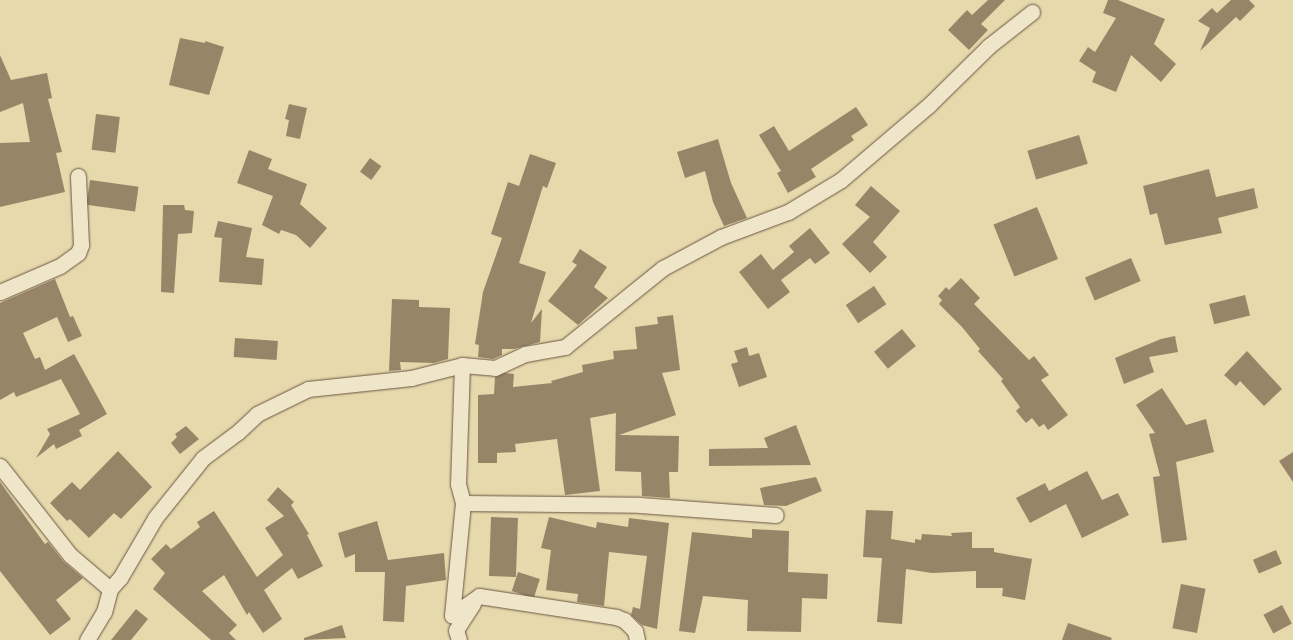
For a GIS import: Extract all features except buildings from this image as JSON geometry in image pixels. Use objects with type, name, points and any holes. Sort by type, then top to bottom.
[{"type":"street","points":[[87,640],[104,612],[110,589],[120,578],[155,518],[203,458],[238,432],[257,414],[308,389],[411,378],[462,364],[496,368],[525,354],[565,347],[663,268],[721,236],[788,212],[815,198],[841,180],[929,106],[989,46],[1032,12]]},
{"type":"street","points":[[0,292],[60,266],[78,253],[81,245],[78,176]]},
{"type":"street","points":[[462,364],[458,484],[463,503],[452,616],[479,596],[616,617],[624,620],[635,631],[637,640]]},
{"type":"street","points":[[0,466],[70,555],[110,589]]},
{"type":"street","points":[[463,503],[640,505],[776,515]]},
{"type":"street","points":[[458,640],[456,630],[479,596]]}]
